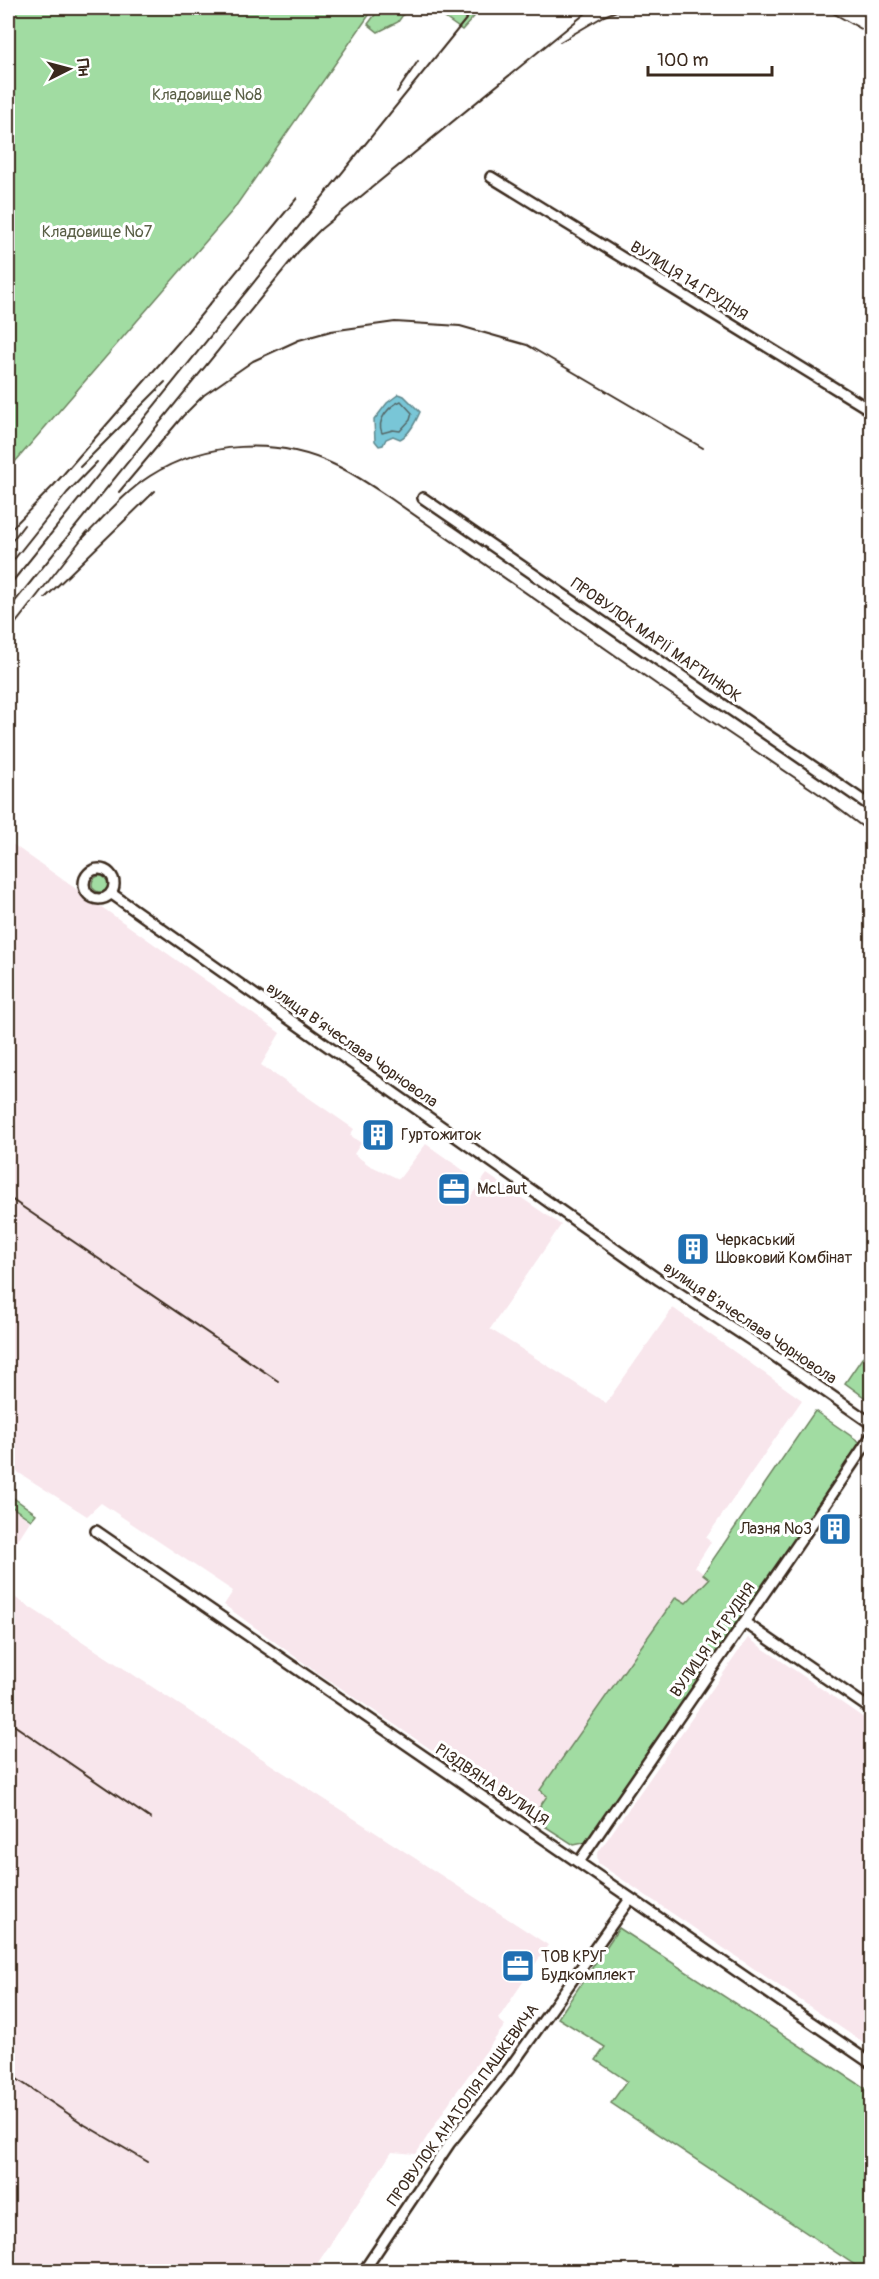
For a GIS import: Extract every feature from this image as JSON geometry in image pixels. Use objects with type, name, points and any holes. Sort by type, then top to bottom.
[{"type":"street","name":"ВУЛИЦЯ 14 ГРУДНЯ","points":[[491,177],[872,411]]},
{"type":"street","name":"ПРОВУЛОК МАРІЇ МАРТИНЮК","points":[[423,498],[872,807]]},
{"type":"street","name":"вулиця Вʼячеслава Чорновола","points":[[112,894],[659,1280],[763,1348],[872,1424]]},
{"type":"street","name":"ВУЛИЦЯ 14 ГРУДНЯ","points":[[579,1862],[872,1435]]},
{"type":"street","name":"РІЗДВЯНА ВУЛИЦЯ","points":[[96,1532],[872,2064]]},
{"type":"street","points":[[744,1622],[872,1710]]},
{"type":"street","name":"ПРОВУЛОК АНАТОЛІЯ ПАШКЕВИЧА","points":[[363,2271],[449,2144],[509,2069],[630,1899]]},
{"type":"shaded area","points":[[8,841],[280,1033],[261,1065],[354,1129],[350,1135],[361,1143],[354,1154],[369,1165],[399,1179],[426,1144],[470,1175],[459,1189],[470,1197],[487,1174],[561,1225],[490,1329],[606,1403],[673,1308],[802,1400],[706,1538],[711,1542],[695,1567],[710,1579],[686,1604],[676,1597],[540,1790],[548,1796],[532,1818],[301,1661],[224,1605],[233,1591],[101,1503],[87,1516],[8,1466]]},
{"type":"shaded area","points":[[8,1505],[30,1521],[8,1555]]},
{"type":"shaded area","points":[[8,1593],[548,1945],[498,2019],[505,2025],[452,2098],[416,2154],[392,2152],[315,2267],[320,2271],[8,2271]]},
{"type":"shaded area","points":[[748,1638],[871,1723],[871,2048],[598,1863],[597,1854]]},
{"type":"green space","points":[[8,8],[374,8],[233,210],[8,470]]},
{"type":"green space","points":[[380,8],[482,8],[462,30],[435,11],[407,9],[398,22],[378,32],[368,24]]},
{"type":"green space","points":[[100,876],[108,884],[100,892],[92,884]]},
{"type":"green space","points":[[871,1345],[871,1402],[845,1383]]},
{"type":"green space","points":[[815,1411],[861,1443],[588,1842],[574,1845],[532,1818],[547,1796],[540,1790],[676,1597],[686,1603],[709,1579],[703,1574]]},
{"type":"green space","points":[[8,1494],[36,1514],[31,1520],[8,1504]]},
{"type":"green space","points":[[619,1928],[871,2092],[871,2271],[864,2271],[611,2103],[627,2081],[596,2060],[605,2047],[558,2018]]},
{"type":"water","points":[[399,394],[420,412],[404,437],[400,439],[393,436],[379,446],[375,441],[374,420],[387,403]]},
{"type":"railway","points":[[8,587],[475,8]]},
{"type":"railway","points":[[8,610],[298,252],[321,229],[592,8]]},
{"type":"railway","points":[[560,42],[604,16],[624,8]]},
{"type":"railway","points":[[824,8],[872,35]]},
{"type":"railway","points":[[397,92],[418,61]]},
{"type":"railway","points":[[8,532],[54,485],[177,344],[297,198]]},
{"type":"railway","points":[[119,492],[183,416],[204,395],[253,361],[299,340],[331,331],[395,322],[460,326],[527,345],[703,448]]},
{"type":"railway","points":[[80,467],[165,382]]},
{"type":"railway","points":[[83,538],[132,489],[171,464],[217,450],[241,447],[265,447],[313,456],[350,472],[390,498],[659,686],[819,794],[872,834]]},
{"type":"railway","points":[[8,567],[67,493],[97,462]]},
{"type":"railway","points":[[45,598],[155,491]]},
{"type":"railway","points":[[8,546],[24,525]]},
{"type":"railway","points":[[8,633],[87,532]]},
{"type":"railway","points":[[8,1197],[278,1381]]},
{"type":"railway","points":[[8,1721],[151,1819]]},
{"type":"railway","points":[[8,2073],[85,2125],[148,2162]]},
{"type":"place","name":"Гуртожиток","points":[[378,1135]]},
{"type":"place","name":"McLaut","points":[[454,1189]]},
{"type":"place","name":"Черкаський Шовковий Комбінат","points":[[693,1249]]},
{"type":"place","name":"Лазня №3","points":[[835,1529]]},
{"type":"place","name":"ТОВ КРУГ Будкомплект","points":[[518,1966]]},
{"type":"park label","name":"Кладовище №8","points":[[207,95]]},
{"type":"park label","name":"Кладовище №7","points":[[97,232]]}]
